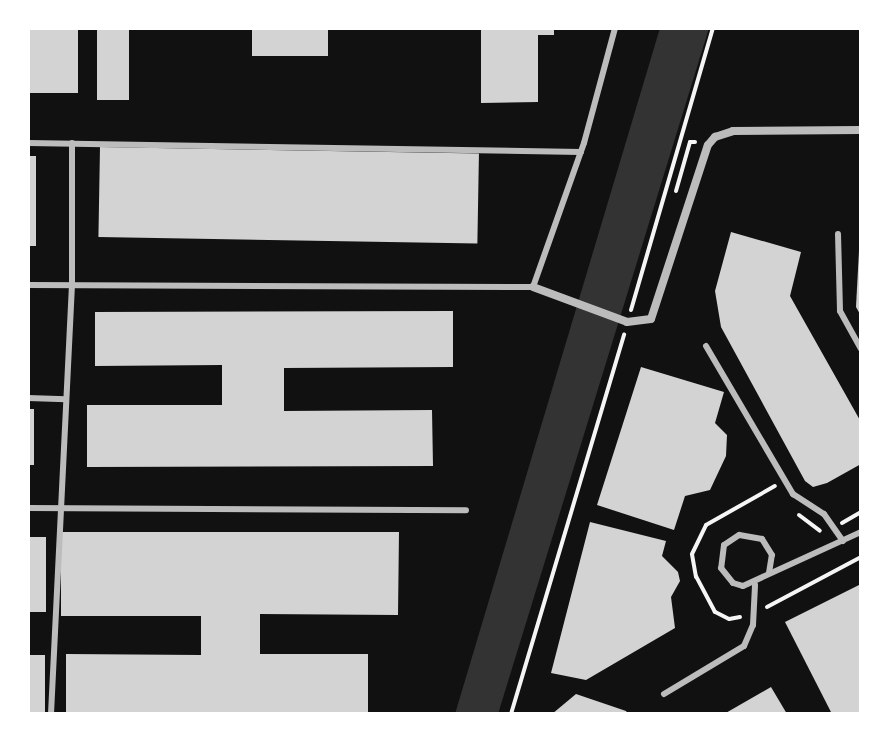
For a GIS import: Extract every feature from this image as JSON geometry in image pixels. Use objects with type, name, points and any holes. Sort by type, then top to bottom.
[{"type":"street","points":[[533,287],[624,321],[646,321],[657,312],[708,145],[715,137],[733,131],[861,130]]},
{"type":"lane","points":[[28,285],[533,287],[581,152],[615,28]]},
{"type":"lane","points":[[28,143],[581,152]]},
{"type":"lane","points":[[51,714],[72,284],[72,143]]},
{"type":"lane","points":[[838,234],[840,311],[861,349]]},
{"type":"lane","points":[[706,346],[793,494],[824,514],[843,541]]},
{"type":"lane","points":[[28,398],[66,399]]},
{"type":"lane","points":[[28,508],[466,510]]},
{"type":"lane","points":[[769,573],[772,555],[762,539],[746,534],[731,539],[722,550],[721,568],[733,583],[755,585],[769,573],[861,532]]},
{"type":"lane","points":[[664,694],[736,653],[750,636],[755,585]]},
{"type":"path","points":[[511,714],[624,321],[713,28]]},
{"type":"path","points":[[754,613],[861,557]]},
{"type":"shaded area","points":[[660,28],[709,28],[498,714],[455,714]]},
{"type":"building","points":[[28,28],[78,28],[78,93],[28,93]]},
{"type":"building","points":[[97,28],[129,28],[129,100],[97,100]]},
{"type":"building","points":[[252,28],[328,28],[328,56],[252,56]]},
{"type":"building","points":[[481,28],[554,28],[554,35],[538,35],[538,102],[481,103]]},
{"type":"building","points":[[100,147],[479,154],[477,244],[98,237]]},
{"type":"building","points":[[28,156],[36,156],[36,246],[28,246]]},
{"type":"building","points":[[861,214],[861,316],[856,307]]},
{"type":"building","points":[[731,232],[801,252],[790,296],[861,422],[861,464],[827,483],[813,487],[805,481],[721,327],[715,291]]},
{"type":"building","points":[[453,311],[453,367],[284,368],[284,411],[432,410],[433,466],[87,467],[87,405],[222,405],[222,365],[95,366],[95,312]]},
{"type":"building","points":[[641,367],[724,392],[715,423],[727,435],[726,456],[710,490],[685,496],[674,530],[597,505]]},
{"type":"building","points":[[28,409],[34,409],[34,465],[28,465]]},
{"type":"building","points":[[590,522],[666,541],[662,556],[678,572],[680,581],[671,597],[675,628],[586,680],[551,673]]},
{"type":"building","points":[[61,532],[399,532],[398,615],[260,614],[260,654],[368,654],[368,714],[66,714],[66,654],[201,655],[201,616],[61,616]]},
{"type":"building","points":[[28,537],[46,537],[46,612],[28,612]]},
{"type":"building","points":[[861,584],[861,714],[832,714],[785,622]]},
{"type":"building","points":[[28,655],[45,655],[45,714],[28,714]]},
{"type":"building","points":[[771,687],[787,714],[724,714]]},
{"type":"building","points":[[576,694],[626,711],[628,714],[552,714]]}]
